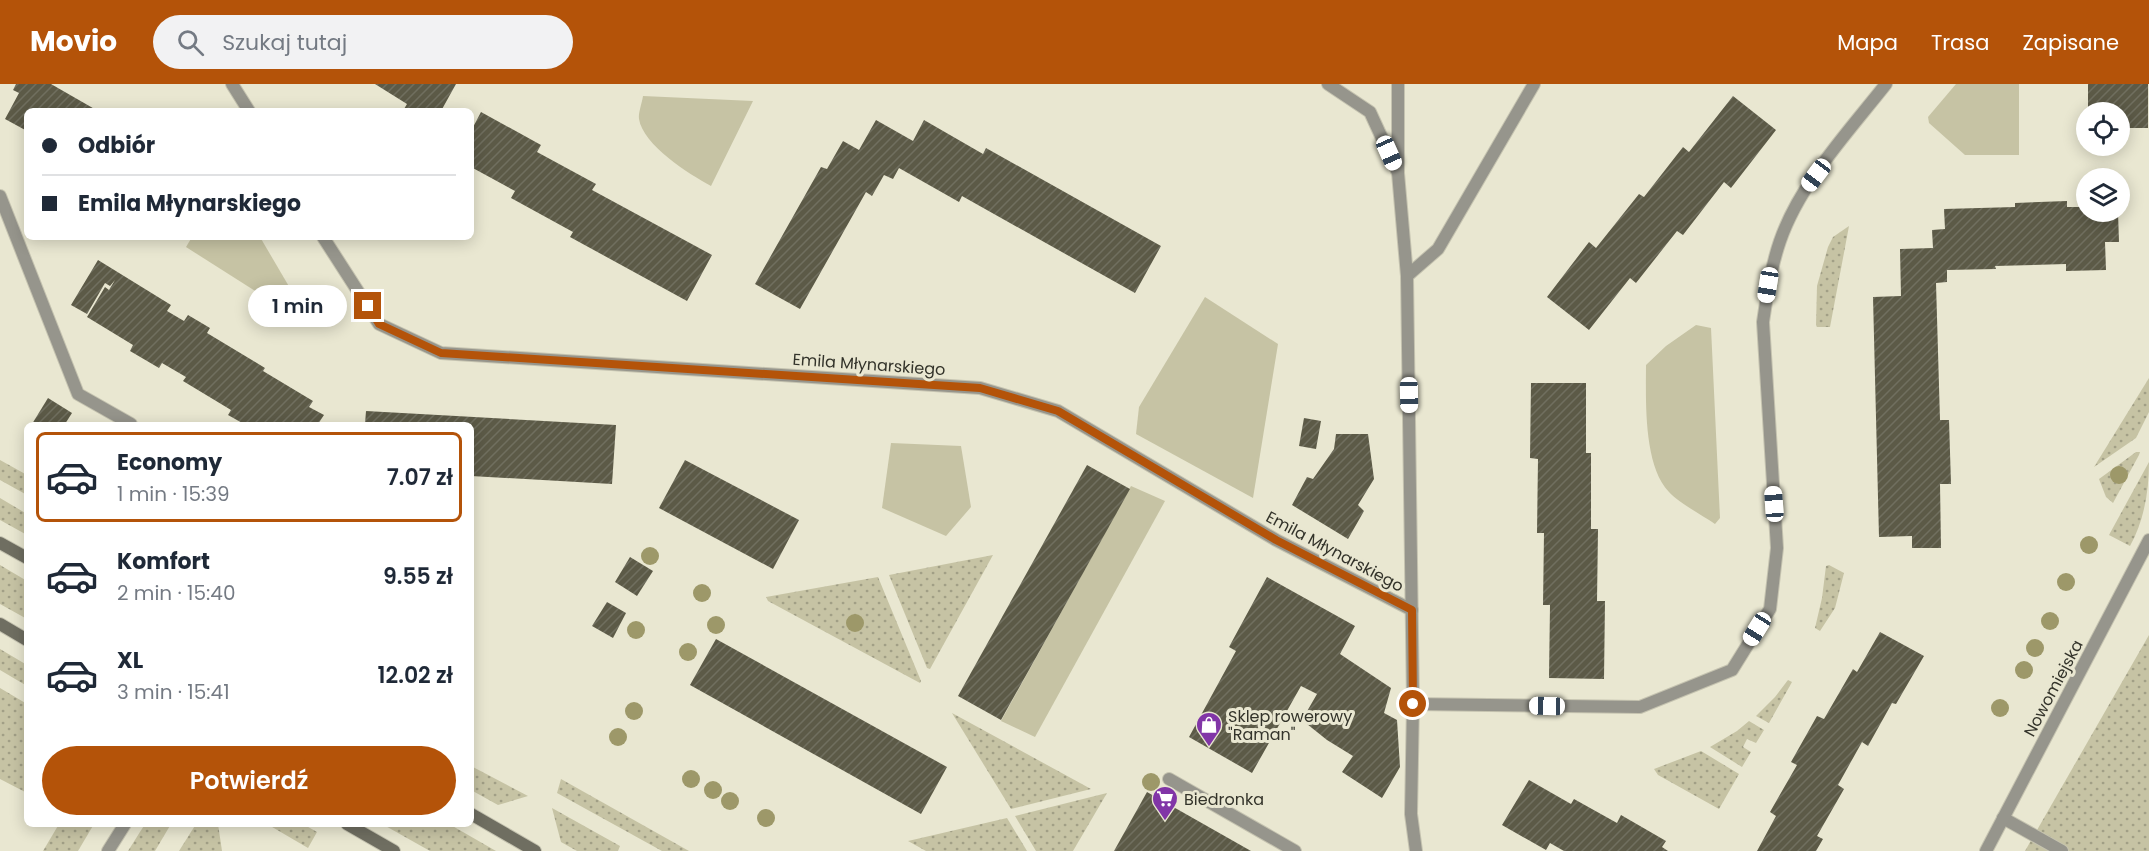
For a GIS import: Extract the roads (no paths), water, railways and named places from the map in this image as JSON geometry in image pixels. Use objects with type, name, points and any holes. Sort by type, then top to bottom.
[{"type":"main road","points":[[0,543],[24,556]]},
{"type":"main road","points":[[0,624],[24,638]]},
{"type":"main road","points":[[474,816],[535,851]]},
{"type":"main road","points":[[352,827],[394,851]]},
{"type":"street","points":[[232,84],[247,108]]},
{"type":"street","points":[[1328,84],[1370,112],[1398,173]]},
{"type":"street","points":[[1398,84],[1398,173],[1407,276],[1413,704],[1411,814],[1416,851]]},
{"type":"street","points":[[1407,276],[1438,249],[1534,84]]},
{"type":"street","points":[[1413,704],[1640,707],[1732,670],[1770,609],[1777,548],[1763,322],[1768,285],[1780,239],[1803,192],[1886,84]]},
{"type":"street","points":[[0,196],[78,394],[127,422]]},
{"type":"street","name":"Emila Młynarskiego","points":[[326,240],[379,324],[441,353],[980,388],[1058,411],[1276,540],[1412,610]]},
{"type":"street","name":"Nowomiejska","points":[[1986,851],[2149,540]]},
{"type":"street","points":[[1169,779],[1295,851]]},
{"type":"street","points":[[2003,818],[2062,851]]},
{"type":"street","points":[[108,851],[123,827]]},
{"type":"place","name":"Sklep rowerowy \"Raman\"","points":[[1209,748]]},
{"type":"place","name":"Biedronka","points":[[1165,822]]}]
